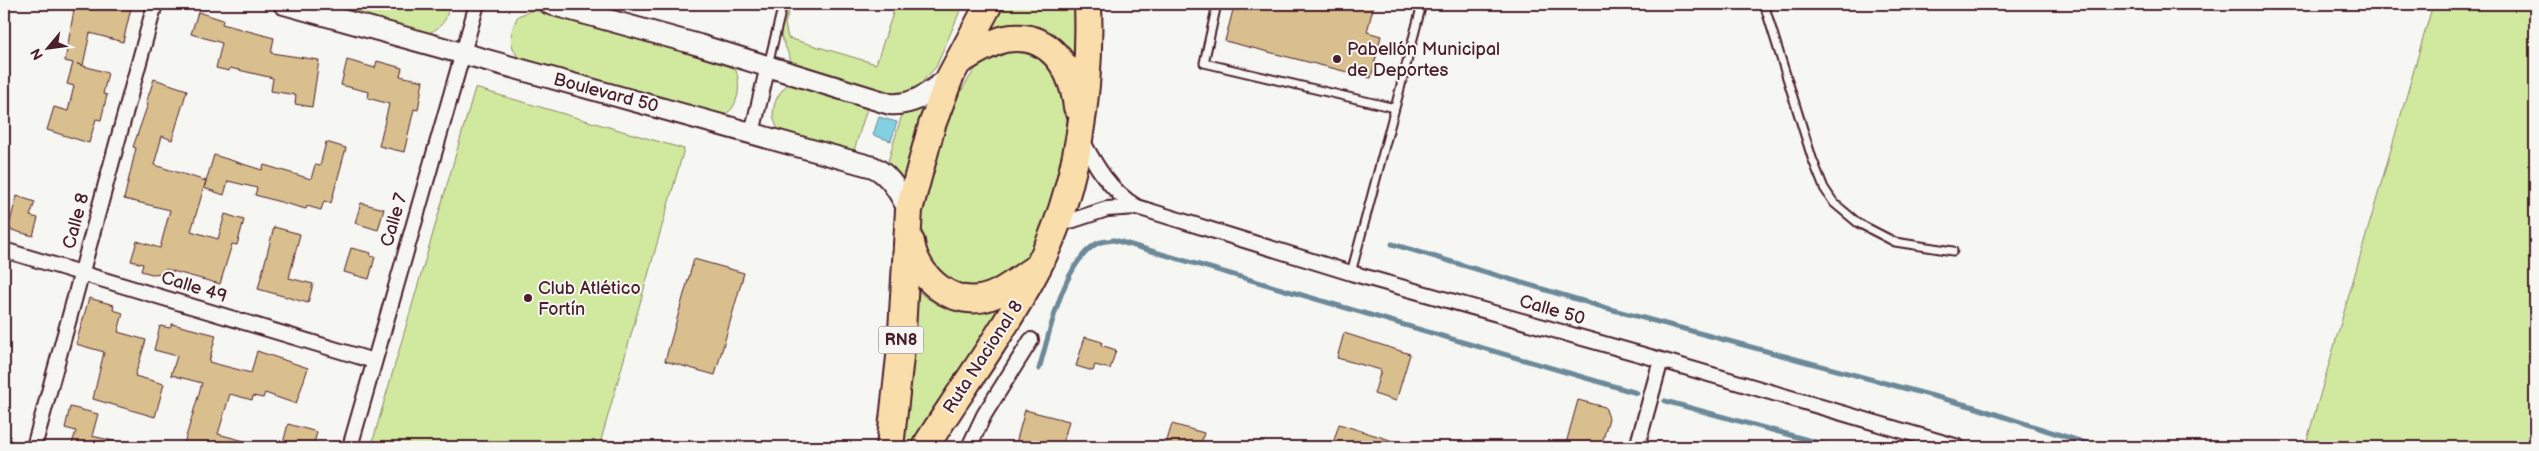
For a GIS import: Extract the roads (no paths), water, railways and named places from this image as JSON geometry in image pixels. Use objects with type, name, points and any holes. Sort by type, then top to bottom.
[{"type":"highway","name":"Ruta Nacional 8","points":[[890,447],[900,356],[909,221],[932,125],[955,69],[989,4]]},
{"type":"highway","name":"Ruta Nacional 8","points":[[925,447],[996,342],[1039,265],[1054,227],[1075,162],[1080,134],[1086,82],[1088,4]]},
{"type":"highway","name":"Ruta Nacional 8","points":[[955,69],[987,46],[1004,39],[1022,38],[1039,42],[1065,65],[1072,80],[1080,134]]},
{"type":"highway","name":"Ruta Nacional 8","points":[[909,221],[912,254],[920,269],[943,291],[975,299],[990,296],[1006,289],[1039,265]]},
{"type":"main road","name":"Boulevard 50","points":[[284,4],[752,133],[882,171],[896,188],[909,221]]},
{"type":"main road","points":[[550,4],[768,66],[890,104],[900,105],[922,98],[955,69]]},
{"type":"street","name":"Calle 8","points":[[34,447],[155,4]]},
{"type":"street","name":"Calle 7","points":[[350,447],[477,4]]},
{"type":"street","points":[[752,133],[768,66]]},
{"type":"street","name":"Calle 50","points":[[1080,134],[1114,189],[1137,207],[1351,274],[1661,360],[1958,447]]},
{"type":"street","name":"Calle 50","points":[[1054,227],[1107,209],[1137,207]]},
{"type":"street","name":"Calle 49","points":[[4,250],[374,361]]},
{"type":"street","points":[[969,447],[984,415],[1031,340]]},
{"type":"street","points":[[1637,447],[1661,360]]},
{"type":"lane","points":[[768,66],[783,4]]},
{"type":"lane","points":[[1218,4],[1204,63],[1394,108]]},
{"type":"lane","points":[[1351,274],[1422,4]]},
{"type":"lane","points":[[1764,4],[1812,158],[1824,188],[1834,203],[1858,223],[1895,242],[1953,251]]},
{"type":"water","points":[[879,117],[897,122],[891,141],[873,135]]},
{"type":"waterway","points":[[1039,369],[1059,301],[1074,267],[1084,254],[1096,244],[1114,240],[1637,393]]},
{"type":"waterway","points":[[1392,244],[1606,308],[1974,407],[2098,447]]},
{"type":"waterway","points":[[1665,401],[1834,447]]},
{"type":"place","name":"Pabellón Municipal de Deportes","points":[[1337,59]]},
{"type":"place","name":"Club Atlético Fortín","points":[[528,298]]}]
